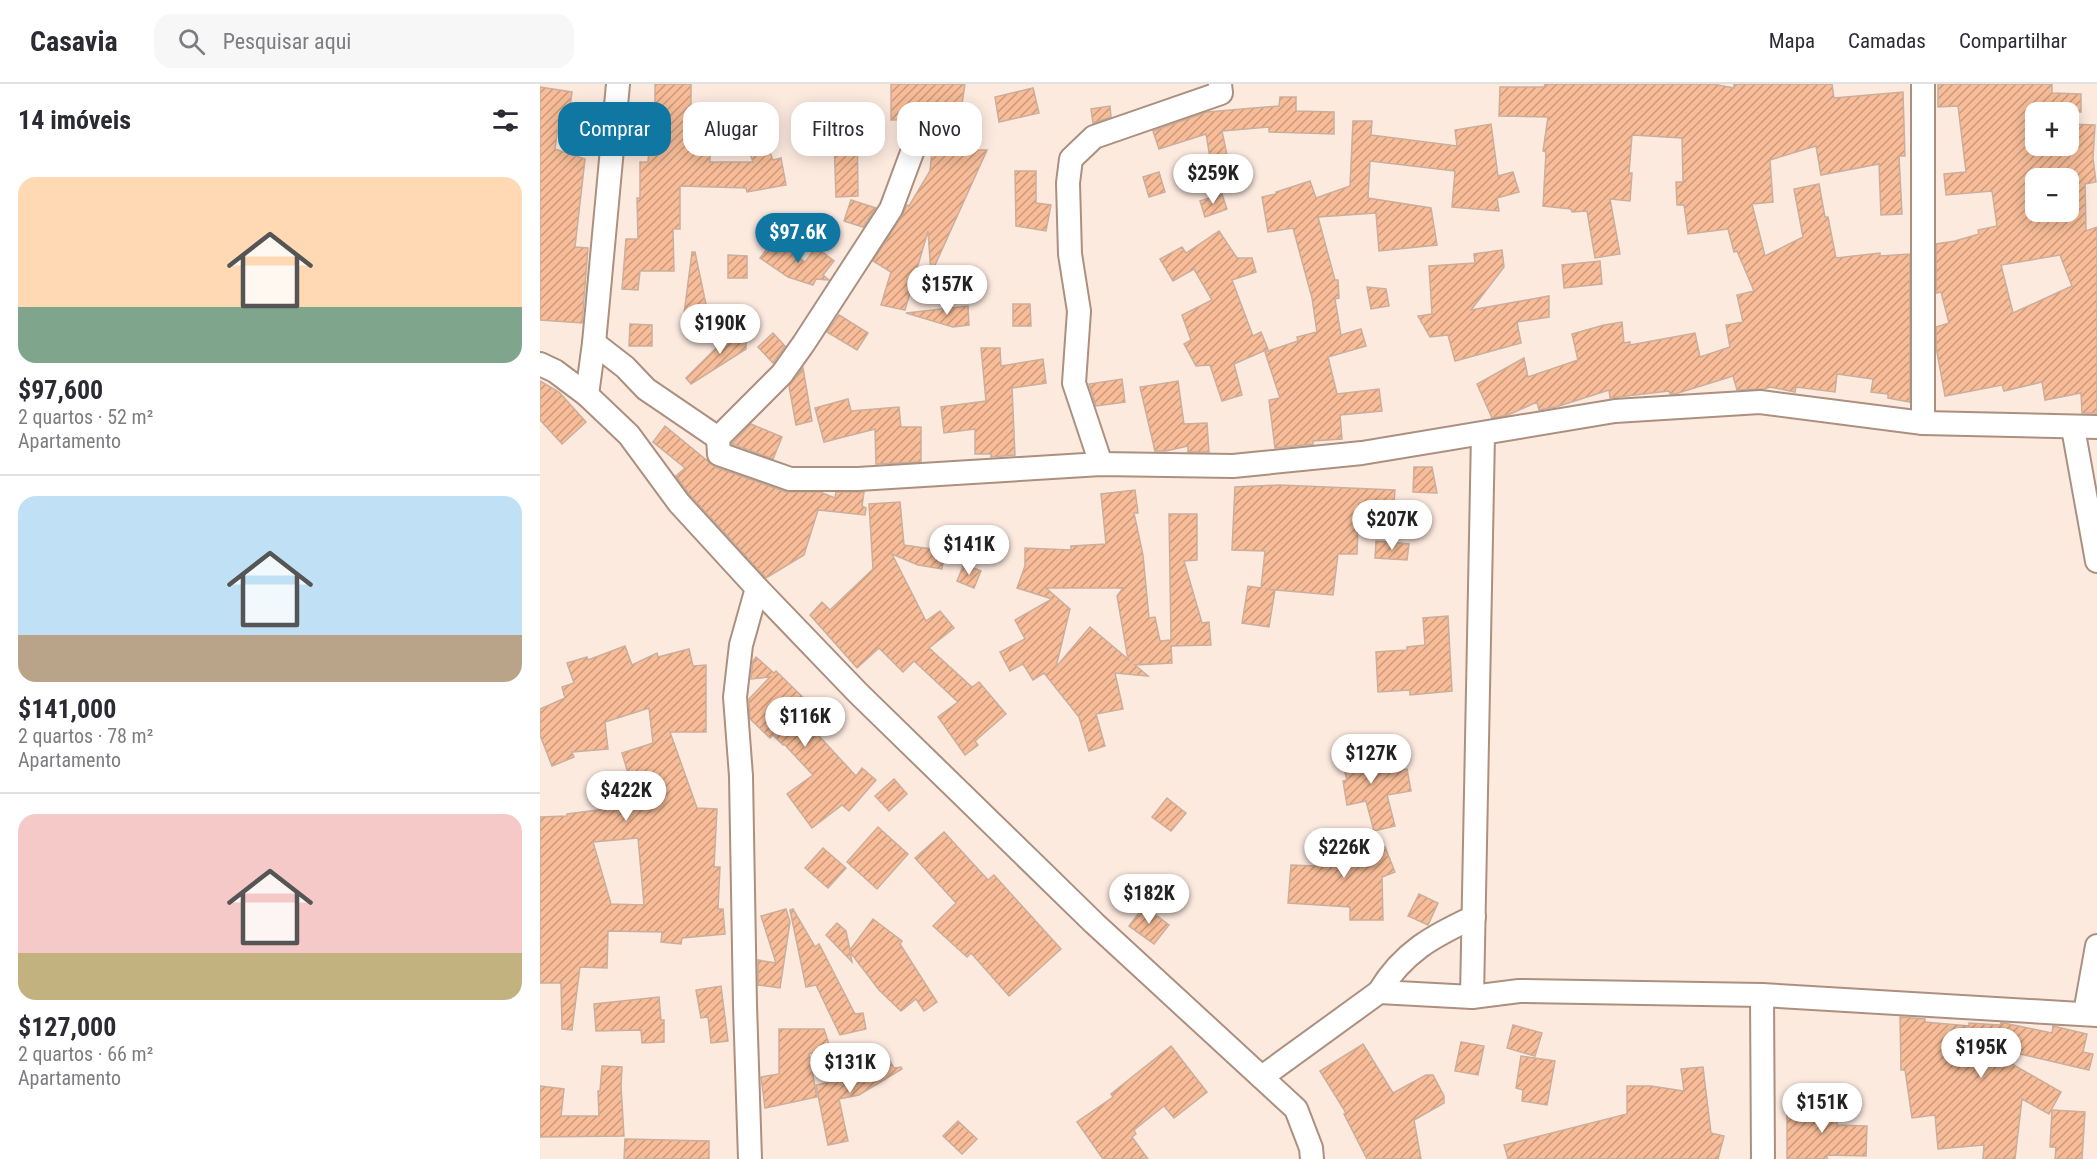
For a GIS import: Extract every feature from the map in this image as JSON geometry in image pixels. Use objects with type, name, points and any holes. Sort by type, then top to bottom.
[{"type":"street","points":[[587,394],[594,343],[618,84]]},
{"type":"street","points":[[1101,464],[1074,383],[1079,310],[1070,254],[1068,183],[1071,159],[1094,137],[1221,93],[1220,84]]},
{"type":"street","points":[[1923,84],[1923,423]]},
{"type":"street","points":[[911,156],[891,209],[782,374],[718,438],[719,454],[790,479],[858,479],[1101,464],[1233,466],[1362,453],[1615,411],[1760,402],[1923,423],[2097,427]]},
{"type":"street","points":[[594,343],[625,367],[646,389],[718,438]]},
{"type":"street","points":[[540,364],[555,371],[587,394],[629,435],[680,504],[858,693],[1094,922],[1296,1109],[1311,1148],[1312,1159]]},
{"type":"street","points":[[2073,428],[2097,561]]},
{"type":"street","points":[[1472,996],[1483,434]]},
{"type":"street","points":[[750,1159],[744,1005],[741,776],[735,697],[741,645],[757,588]]},
{"type":"street","points":[[1262,1077],[1379,992],[1397,965],[1413,951],[1443,932],[1474,917]]},
{"type":"street","points":[[1379,992],[1472,996],[1520,991],[1762,995],[2091,1014],[2097,946]]},
{"type":"street","points":[[1762,995],[1762,1159]]},
{"type":"building","points":[[655,84],[691,84],[691,102],[683,102],[683,156],[710,156],[710,162],[753,162],[751,156],[771,156],[773,160],[781,158],[786,185],[747,192],[746,188],[680,186],[680,229],[673,229],[674,271],[640,271],[638,290],[622,289],[626,239],[638,239],[637,198],[640,198],[640,162],[648,162],[648,156],[671,156],[671,102],[655,102]]},
{"type":"building","points":[[891,84],[965,84],[962,102],[897,102],[897,120],[891,120]]},
{"type":"building","points":[[1545,84],[1713,84],[1734,88],[1734,84],[1832,84],[1834,98],[1903,92],[1905,156],[1899,156],[1902,214],[1881,215],[1879,164],[1821,175],[1816,146],[1770,160],[1773,202],[1752,204],[1765,256],[1803,237],[1794,189],[1819,184],[1836,258],[1880,253],[1880,256],[1910,254],[1910,402],[1888,398],[1888,394],[1871,392],[1873,379],[1837,374],[1835,392],[1796,387],[1795,392],[1770,387],[1737,390],[1733,376],[1675,394],[1670,394],[1669,391],[1610,398],[1609,390],[1539,410],[1537,402],[1508,415],[1492,418],[1477,384],[1524,358],[1528,377],[1578,360],[1572,334],[1622,322],[1624,343],[1630,342],[1630,345],[1695,333],[1700,357],[1730,347],[1726,325],[1743,322],[1737,295],[1754,291],[1737,251],[1734,252],[1728,229],[1688,234],[1684,205],[1677,205],[1676,182],[1683,182],[1682,138],[1632,135],[1629,173],[1632,173],[1630,201],[1610,199],[1620,254],[1595,258],[1587,211],[1572,212],[1571,209],[1543,206],[1546,152],[1543,151],[1548,117],[1499,116],[1500,87],[1544,87]]},
{"type":"building","points":[[1938,84],[2052,84],[2052,93],[2081,94],[2081,112],[2079,112],[2079,102],[2025,102],[2025,156],[2079,156],[2079,124],[2095,125],[2093,158],[2096,182],[2085,184],[2086,231],[2097,227],[2097,413],[2082,413],[2081,393],[2045,400],[2042,382],[2004,391],[2002,385],[1945,396],[1936,347],[1936,327],[1949,323],[1941,292],[1936,293],[1936,244],[1979,234],[1978,230],[1997,226],[1992,191],[1946,195],[1944,174],[1966,172],[1958,106],[1938,107]],"holes":[[[2060,255],[2072,286],[2013,313],[2001,265]]]},
{"type":"building","points":[[540,87],[572,92],[571,102],[558,102],[555,149],[558,150],[558,156],[576,156],[585,159],[575,247],[588,248],[582,323],[540,320]]},
{"type":"building","points":[[1033,88],[1039,113],[999,122],[995,97]]},
{"type":"building","points":[[1280,97],[1296,97],[1296,111],[1334,112],[1334,134],[1269,132],[1269,127],[1222,131],[1227,155],[1210,158],[1206,134],[1159,149],[1153,131],[1207,112],[1279,106]]},
{"type":"building","points":[[1110,106],[1111,117],[1093,123],[1091,109]]},
{"type":"building","points":[[1353,121],[1372,121],[1371,135],[1457,146],[1455,130],[1491,124],[1498,176],[1513,172],[1519,192],[1497,198],[1499,211],[1452,207],[1455,171],[1370,161],[1368,198],[1431,208],[1437,245],[1379,251],[1376,213],[1318,217],[1335,280],[1338,280],[1339,298],[1335,299],[1341,335],[1361,329],[1366,346],[1328,357],[1337,394],[1379,389],[1382,411],[1340,415],[1342,439],[1313,441],[1313,444],[1275,448],[1269,400],[1280,398],[1265,352],[1298,341],[1297,337],[1317,332],[1312,298],[1293,228],[1268,232],[1262,197],[1310,181],[1316,198],[1350,186]]},
{"type":"building","points":[[982,150],[987,150],[931,274],[928,231],[905,310],[881,305],[891,272],[873,261],[930,171],[931,156],[982,156]]},
{"type":"building","points":[[835,156],[858,156],[858,196],[836,197]]},
{"type":"building","points":[[1015,171],[1036,171],[1036,203],[1051,205],[1046,231],[1016,226]]},
{"type":"building","points":[[1159,172],[1165,192],[1149,197],[1143,177]]},
{"type":"building","points":[[1222,194],[1227,209],[1205,217],[1200,201]]},
{"type":"building","points":[[851,200],[876,208],[863,227],[844,221]]},
{"type":"building","points":[[1219,231],[1237,258],[1252,258],[1256,272],[1232,280],[1253,336],[1261,332],[1268,349],[1234,364],[1242,395],[1222,401],[1210,365],[1196,366],[1184,344],[1191,340],[1182,315],[1212,300],[1194,269],[1173,281],[1160,259],[1182,247],[1186,253]]},
{"type":"building","points":[[774,240],[805,262],[816,247],[834,261],[823,275],[829,280],[816,279],[813,285],[788,277],[760,258]]},
{"type":"building","points":[[1502,250],[1504,267],[1471,310],[1549,296],[1549,317],[1517,322],[1521,343],[1455,361],[1448,335],[1430,337],[1418,316],[1432,314],[1429,266],[1475,263],[1474,254]]},
{"type":"building","points":[[692,252],[695,252],[708,314],[684,314]]},
{"type":"building","points":[[728,255],[747,256],[747,278],[728,278]]},
{"type":"building","points":[[1600,261],[1602,284],[1564,288],[1562,265]]},
{"type":"building","points":[[1367,287],[1386,289],[1389,306],[1371,309]]},
{"type":"building","points":[[1013,304],[1030,304],[1031,326],[1013,326]]},
{"type":"building","points":[[968,306],[969,325],[953,327],[906,313]]},
{"type":"building","points":[[839,315],[868,333],[857,350],[827,332]]},
{"type":"building","points":[[630,324],[652,325],[652,346],[629,346]]},
{"type":"building","points":[[746,327],[746,349],[691,384],[686,378],[722,342]]},
{"type":"building","points":[[773,333],[785,346],[773,363],[758,347]]},
{"type":"building","points":[[981,348],[1000,348],[1001,366],[1043,359],[1046,383],[1012,388],[1015,455],[991,457],[991,454],[975,454],[975,429],[944,433],[941,407],[986,401]]},
{"type":"building","points":[[803,368],[812,421],[796,425],[789,386]]},
{"type":"building","points":[[1122,379],[1125,402],[1096,406],[1089,384]]},
{"type":"building","points":[[540,381],[559,392],[586,422],[562,444],[540,420]]},
{"type":"building","points":[[1178,381],[1184,424],[1207,423],[1209,452],[1188,452],[1188,446],[1155,451],[1140,387]]},
{"type":"building","points":[[848,399],[851,411],[899,407],[901,427],[921,427],[921,462],[876,464],[875,429],[824,442],[815,408]]},
{"type":"building","points":[[751,424],[782,437],[773,459],[732,444]]},
{"type":"building","points":[[665,426],[715,467],[786,492],[820,492],[835,498],[836,492],[864,492],[862,506],[866,508],[865,515],[818,510],[804,555],[766,578],[689,494],[676,476],[685,468],[653,442]]},
{"type":"building","points":[[1414,467],[1432,467],[1437,493],[1413,492]]},
{"type":"building","points":[[1280,485],[1395,490],[1394,503],[1359,503],[1357,554],[1338,554],[1333,595],[1265,589],[1275,590],[1269,627],[1242,623],[1248,586],[1261,588],[1265,551],[1232,550],[1235,487]]},
{"type":"building","points":[[1135,490],[1138,513],[1134,513],[1143,555],[1149,618],[1155,617],[1160,641],[1171,640],[1169,514],[1197,514],[1197,560],[1184,561],[1202,623],[1209,622],[1211,645],[1171,646],[1172,663],[1135,665],[1148,676],[1115,673],[1123,709],[1096,714],[1105,746],[1089,751],[1079,717],[1044,673],[1033,680],[1023,664],[1010,671],[1000,652],[1025,639],[1015,620],[1052,599],[1017,588],[1025,566],[1025,548],[1071,550],[1071,546],[1106,544],[1101,494]],"holes":[[[1046,588],[1123,588],[1117,596],[1128,659],[1090,627],[1056,667],[1070,609]]]},
{"type":"building","points":[[900,502],[904,545],[945,551],[942,569],[918,565],[892,554],[926,621],[940,611],[954,628],[929,648],[972,687],[979,682],[1006,714],[975,741],[978,745],[965,755],[938,717],[958,702],[914,661],[903,672],[879,648],[857,668],[810,615],[822,602],[830,610],[873,569],[869,504]]},
{"type":"building","points":[[1376,541],[1409,544],[1407,560],[1375,558]]},
{"type":"building","points":[[964,564],[981,571],[974,588],[957,581]]},
{"type":"building","points":[[1448,616],[1452,691],[1410,695],[1410,690],[1378,692],[1376,652],[1407,650],[1407,647],[1425,645],[1423,618]]},
{"type":"building","points":[[625,646],[632,665],[657,653],[658,657],[689,649],[693,666],[706,665],[706,732],[670,732],[697,808],[717,809],[714,867],[720,867],[718,909],[723,909],[725,934],[682,938],[681,944],[661,942],[662,932],[608,931],[607,968],[580,967],[572,1030],[562,1029],[561,983],[540,983],[540,817],[567,816],[567,814],[614,808],[610,788],[631,783],[622,753],[653,743],[649,708],[605,722],[608,749],[572,752],[574,757],[552,766],[540,735],[540,709],[565,698],[562,687],[574,683],[567,663],[587,657],[588,660]],"holes":[[[638,838],[644,905],[611,904],[593,842]]]},
{"type":"building","points":[[756,657],[774,673],[776,671],[817,711],[806,722],[856,776],[862,768],[876,780],[849,811],[842,805],[812,828],[787,794],[813,775],[784,744],[773,735],[770,738],[750,719],[749,699],[770,677],[751,679],[753,661]]},
{"type":"building","points":[[1366,741],[1374,774],[1407,769],[1411,791],[1387,795],[1395,826],[1374,831],[1366,801],[1347,805],[1343,781],[1347,780],[1339,748]]},
{"type":"building","points":[[894,779],[907,794],[889,811],[875,796]]},
{"type":"building","points":[[1167,798],[1186,813],[1171,831],[1152,817]]},
{"type":"building","points":[[878,827],[908,854],[877,889],[847,862]]},
{"type":"building","points":[[944,832],[988,880],[994,875],[1061,949],[1009,996],[971,953],[967,957],[933,926],[956,903],[915,858]]},
{"type":"building","points":[[1322,836],[1385,847],[1395,872],[1382,877],[1383,920],[1350,920],[1350,907],[1288,903],[1291,865],[1317,866]]},
{"type":"building","points":[[823,848],[846,868],[828,888],[805,868]]},
{"type":"building","points":[[1419,894],[1438,903],[1428,925],[1408,916]]},
{"type":"building","points":[[1144,906],[1169,925],[1154,944],[1129,926]]},
{"type":"building","points":[[786,909],[790,922],[780,988],[758,985],[758,960],[776,963],[761,916]]},
{"type":"building","points":[[793,909],[815,947],[819,944],[855,1014],[863,1013],[866,1029],[840,1035],[816,985],[806,987],[790,910]]},
{"type":"building","points":[[873,919],[902,941],[900,944],[937,1002],[924,1011],[916,999],[901,1011],[879,990],[850,952],[852,962],[826,935],[837,923],[846,931],[850,950]]},
{"type":"building","points":[[721,986],[728,1041],[711,1043],[708,1017],[701,1018],[696,990]]},
{"type":"building","points":[[659,997],[661,1020],[664,1020],[664,1042],[642,1043],[641,1030],[596,1031],[594,1004]]},
{"type":"building","points":[[1900,1017],[1969,1026],[1969,1023],[2000,1025],[2004,1023],[2052,1033],[2053,1026],[2087,1034],[2083,1052],[2093,1054],[2089,1070],[1977,1044],[2061,1092],[2049,1114],[2022,1099],[2015,1159],[1983,1159],[1984,1145],[1938,1149],[1935,1115],[1912,1118],[1905,1070],[1901,1070]]},
{"type":"building","points":[[1513,1025],[1542,1033],[1535,1056],[1507,1048]]},
{"type":"building","points":[[779,1029],[824,1029],[830,1047],[809,1054],[817,1097],[765,1108],[761,1077],[779,1074]]},
{"type":"building","points":[[1461,1042],[1484,1046],[1478,1075],[1455,1071]]},
{"type":"building","points":[[1363,1044],[1393,1093],[1426,1075],[1433,1075],[1444,1096],[1444,1103],[1414,1120],[1421,1159],[1367,1159],[1344,1114],[1346,1113],[1320,1071]]},
{"type":"building","points":[[1171,1046],[1207,1092],[1174,1118],[1164,1106],[1134,1130],[1136,1134],[1132,1137],[1148,1159],[1103,1159],[1077,1122],[1113,1097],[1111,1094]]},
{"type":"building","points":[[884,1051],[894,1068],[901,1067],[902,1069],[859,1095],[839,1099],[848,1141],[828,1145],[816,1085],[864,1075],[859,1066]]},
{"type":"building","points":[[1521,1056],[1555,1061],[1547,1105],[1522,1101],[1523,1090],[1516,1088]]},
{"type":"building","points":[[602,1066],[622,1067],[624,1136],[540,1137],[540,1086],[564,1089],[561,1116],[599,1116],[598,1091],[600,1091]]},
{"type":"building","points":[[1703,1067],[1711,1133],[1724,1136],[1718,1159],[1508,1159],[1504,1145],[1627,1114],[1627,1086],[1651,1086],[1684,1091],[1681,1069]]},
{"type":"building","points":[[1837,1104],[1837,1125],[1867,1126],[1866,1156],[1827,1155],[1827,1159],[1787,1159],[1787,1112],[1794,1112],[1793,1105]]},
{"type":"building","points":[[2052,1110],[2085,1112],[2082,1159],[2055,1159],[2056,1147],[2050,1147]]},
{"type":"building","points":[[958,1121],[977,1139],[962,1154],[943,1136]]},
{"type":"building","points":[[625,1139],[709,1141],[709,1159],[624,1159]]}]
